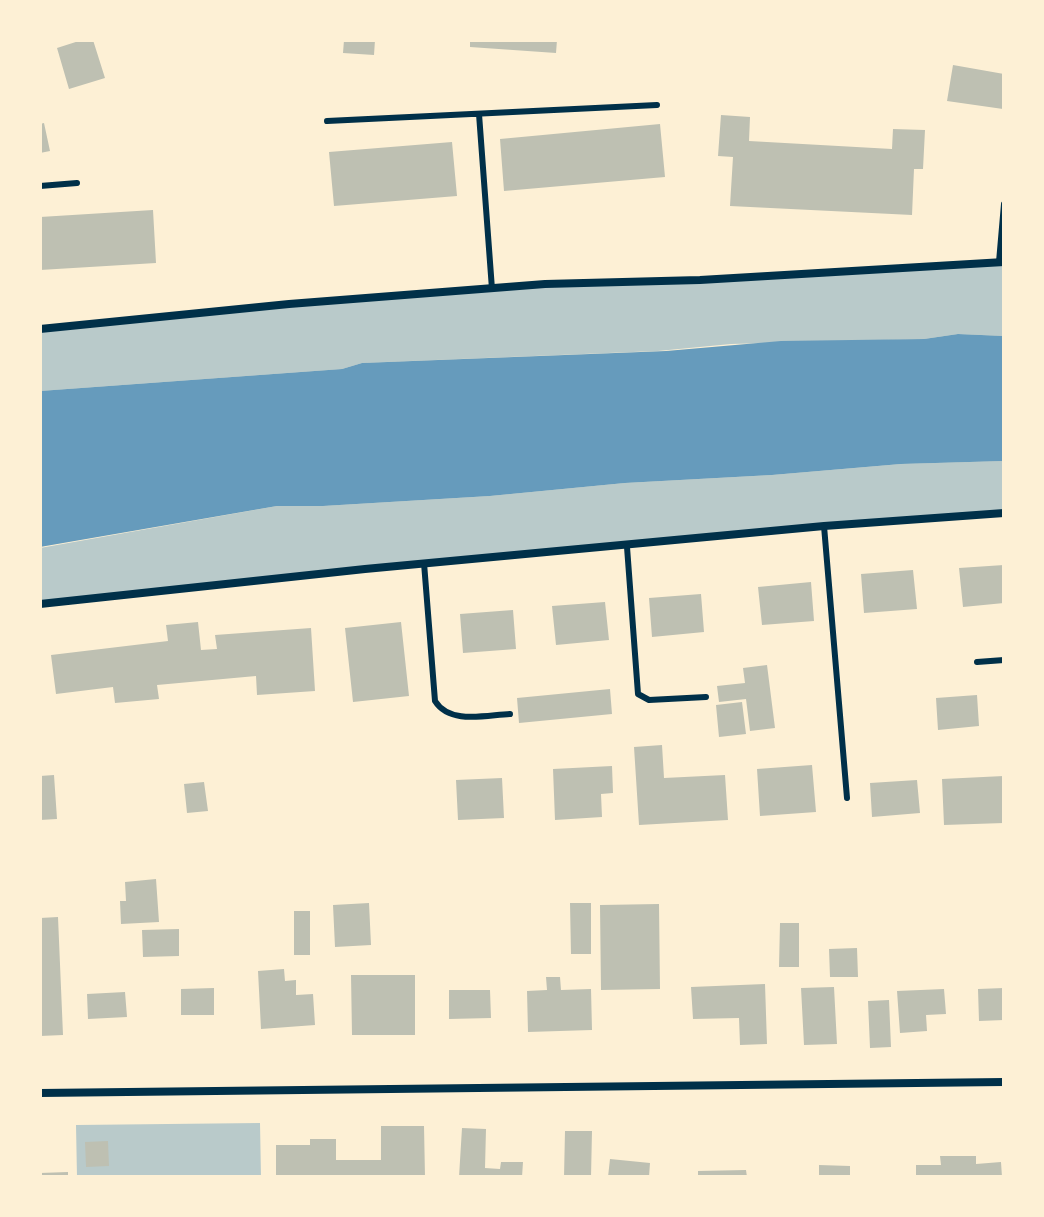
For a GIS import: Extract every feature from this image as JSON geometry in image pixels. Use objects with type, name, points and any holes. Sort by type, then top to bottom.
[{"type":"street","points":[[40,329],[289,304],[545,284],[716,279],[1002,262]]},
{"type":"street","points":[[40,604],[424,563],[627,547],[824,526],[1004,513]]},
{"type":"street","points":[[40,1093],[1004,1082]]},
{"type":"lane","points":[[327,121],[657,105]]},
{"type":"lane","points":[[479,114],[492,289]]},
{"type":"lane","points":[[40,186],[77,183]]},
{"type":"lane","points":[[1002,262],[1004,204]]},
{"type":"lane","points":[[824,526],[847,798]]},
{"type":"lane","points":[[627,547],[638,694],[649,700],[706,697]]},
{"type":"lane","points":[[424,563],[435,701],[440,708],[456,716],[510,714]]},
{"type":"lane","points":[[977,662],[1004,660]]},
{"type":"shaded area","points":[[1004,262],[1004,336],[958,334],[924,339],[731,344],[658,351],[362,363],[342,369],[40,391],[40,329],[545,284]]},
{"type":"shaded area","points":[[1004,461],[1004,513],[824,526],[40,604],[40,548],[277,506],[490,496],[625,483],[901,464]]},
{"type":"shaded area","points":[[260,1123],[261,1177],[77,1177],[76,1125]]},
{"type":"water","points":[[958,334],[1004,336],[1004,461],[901,464],[625,483],[490,496],[277,506],[40,547],[40,391],[342,369],[362,363],[666,351],[781,341],[924,339]]},
{"type":"building","points":[[93,40],[105,78],[69,89],[57,48]]},
{"type":"building","points":[[344,40],[375,40],[374,55],[343,53]]},
{"type":"building","points":[[470,40],[557,40],[556,53],[470,47]]},
{"type":"building","points":[[953,65],[1004,74],[1003,109],[947,101]]},
{"type":"building","points":[[721,115],[750,117],[749,141],[892,149],[893,129],[925,130],[923,169],[914,169],[912,215],[730,206],[733,157],[718,156]]},
{"type":"building","points":[[44,123],[50,151],[40,153],[40,124]]},
{"type":"building","points":[[660,124],[665,177],[504,191],[500,139]]},
{"type":"building","points":[[452,142],[457,196],[334,206],[329,152]]},
{"type":"building","points":[[153,210],[156,263],[40,270],[40,217]]},
{"type":"building","points":[[1004,565],[1004,603],[963,607],[959,568]]},
{"type":"building","points":[[913,570],[917,609],[864,613],[861,574]]},
{"type":"building","points":[[811,582],[814,621],[762,625],[758,587]]},
{"type":"building","points":[[701,594],[704,632],[652,637],[649,598]]},
{"type":"building","points":[[605,602],[609,640],[556,645],[552,606]]},
{"type":"building","points":[[513,610],[516,649],[463,653],[460,614]]},
{"type":"building","points":[[198,622],[201,650],[217,649],[215,635],[311,628],[315,691],[257,695],[256,676],[157,685],[159,699],[115,703],[113,687],[56,694],[51,655],[168,641],[166,625]]},
{"type":"building","points":[[401,622],[409,696],[353,702],[345,628]]},
{"type":"building","points":[[767,665],[775,728],[750,731],[746,699],[719,702],[717,686],[745,683],[743,668]]},
{"type":"building","points":[[610,689],[612,714],[519,723],[517,698]]},
{"type":"building","points":[[977,695],[979,726],[938,730],[936,698]]},
{"type":"building","points":[[742,702],[746,734],[719,737],[716,705]]},
{"type":"building","points":[[662,745],[664,778],[725,775],[728,820],[639,825],[634,747]]},
{"type":"building","points":[[812,765],[816,812],[760,816],[757,769]]},
{"type":"building","points":[[612,766],[613,793],[601,794],[602,817],[555,820],[553,769]]},
{"type":"building","points":[[54,775],[57,819],[40,820],[40,776]]},
{"type":"building","points":[[1004,776],[1004,823],[944,825],[942,779]]},
{"type":"building","points":[[502,778],[504,818],[458,820],[456,780]]},
{"type":"building","points":[[917,780],[920,813],[872,817],[870,783]]},
{"type":"building","points":[[204,782],[208,811],[187,813],[184,784]]},
{"type":"building","points":[[156,879],[159,922],[121,924],[120,901],[126,901],[125,882]]},
{"type":"building","points":[[369,903],[371,945],[335,947],[333,905]]},
{"type":"building","points":[[570,903],[591,903],[591,954],[571,954]]},
{"type":"building","points":[[659,904],[660,989],[601,990],[600,905]]},
{"type":"building","points":[[294,911],[310,911],[310,955],[294,955]]},
{"type":"building","points":[[58,917],[63,1035],[40,1036],[40,918]]},
{"type":"building","points":[[780,923],[799,923],[799,967],[779,967]]},
{"type":"building","points":[[179,929],[179,956],[143,957],[142,930]]},
{"type":"building","points":[[857,948],[858,977],[830,977],[829,949]]},
{"type":"building","points":[[284,969],[285,981],[296,980],[296,995],[313,994],[315,1025],[261,1029],[258,971]]},
{"type":"building","points":[[351,975],[415,975],[415,1035],[352,1035]]},
{"type":"building","points":[[546,977],[560,977],[561,990],[591,989],[592,1030],[528,1032],[527,991],[547,990]]},
{"type":"building","points":[[765,984],[767,1044],[740,1045],[739,1018],[693,1019],[691,987]]},
{"type":"building","points":[[834,987],[837,1044],[804,1045],[801,988]]},
{"type":"building","points":[[214,988],[214,1015],[181,1015],[181,989]]},
{"type":"building","points":[[1004,988],[1004,1020],[979,1021],[978,989]]},
{"type":"building","points":[[944,989],[946,1014],[926,1015],[927,1031],[900,1033],[897,991]]},
{"type":"building","points":[[449,990],[490,990],[491,1018],[449,1019]]},
{"type":"building","points":[[125,992],[127,1017],[88,1019],[87,994]]},
{"type":"building","points":[[889,1000],[891,1047],[870,1048],[868,1001]]},
{"type":"building","points":[[381,1126],[424,1126],[425,1177],[276,1177],[276,1145],[310,1145],[310,1139],[336,1139],[336,1160],[381,1160]]},
{"type":"building","points":[[462,1128],[486,1129],[485,1168],[500,1169],[501,1162],[523,1162],[522,1177],[459,1177]]},
{"type":"building","points":[[565,1131],[592,1131],[591,1177],[564,1177]]},
{"type":"building","points":[[108,1141],[109,1166],[86,1167],[85,1142]]},
{"type":"building","points":[[940,1156],[976,1156],[976,1164],[1001,1162],[1002,1177],[916,1177],[916,1165],[941,1165]]},
{"type":"building","points":[[610,1159],[650,1163],[649,1177],[608,1177]]},
{"type":"building","points":[[819,1165],[850,1166],[850,1177],[819,1177]]},
{"type":"building","points":[[746,1170],[747,1177],[698,1177],[698,1171]]},
{"type":"building","points":[[68,1172],[68,1177],[40,1177],[40,1173]]}]
